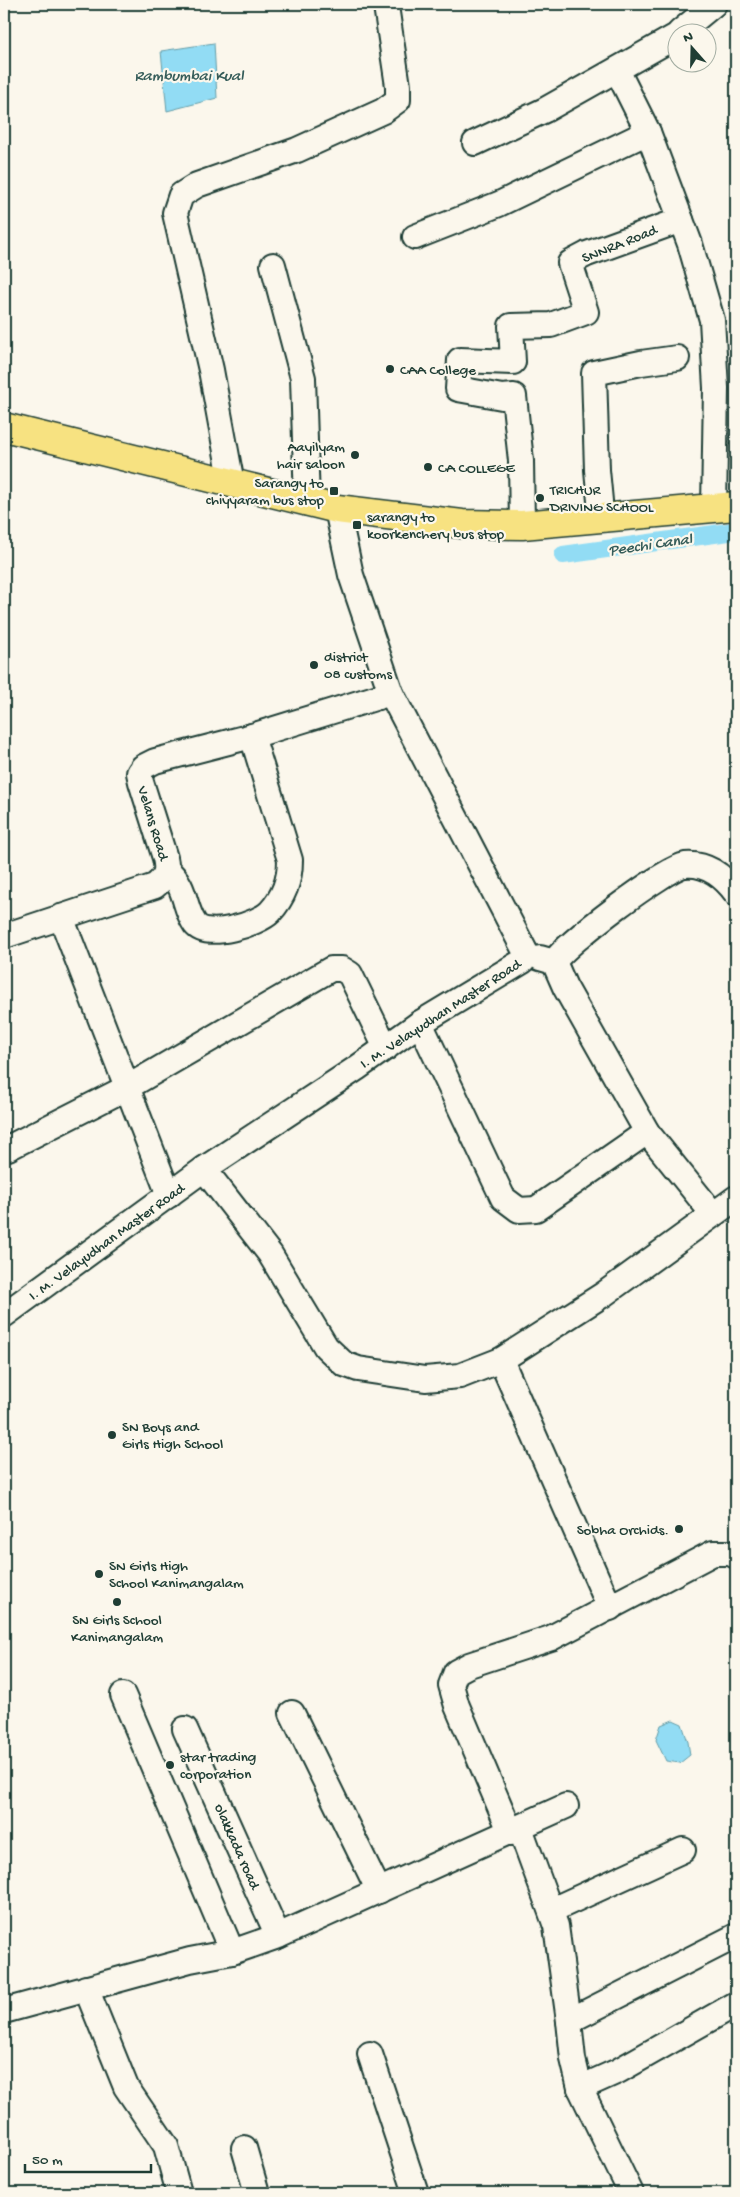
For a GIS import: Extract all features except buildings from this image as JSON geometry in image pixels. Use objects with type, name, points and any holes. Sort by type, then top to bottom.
[{"type":"main road","points":[[4,426],[307,503],[337,509],[462,524],[522,525],[725,507]]},
{"type":"street","points":[[693,22],[714,4]]},
{"type":"street","points":[[232,484],[211,370],[175,213],[182,195],[197,185],[297,150],[383,111],[398,100],[398,86],[386,6]]},
{"type":"street","points":[[474,144],[545,110],[668,40]]},
{"type":"street","points":[[617,70],[648,132],[681,220],[712,320],[725,507]]},
{"type":"street","points":[[414,237],[498,204],[648,132]]},
{"type":"street","name":"SNNRA Road","points":[[513,362],[510,326],[551,325],[586,312],[570,263],[587,254],[681,220]]},
{"type":"street","points":[[273,265],[302,378],[307,503]]},
{"type":"street","points":[[599,519],[600,501],[597,470],[594,374],[641,362],[678,358]]},
{"type":"street","points":[[514,393],[502,397],[458,389],[460,360],[513,362],[514,393],[521,461],[522,525]]},
{"type":"street","name":"I. M. Velayudhan Master Road","points":[[4,1315],[204,1169],[386,1048],[420,1022],[523,961],[526,953],[391,693],[351,575],[337,509]]},
{"type":"street","name":"Velans Road","points":[[4,936],[155,886],[164,878],[167,870],[139,773],[143,767],[391,693]]},
{"type":"street","points":[[167,870],[176,876],[195,924],[203,930],[214,932],[258,921],[279,900],[290,878],[290,860],[252,736]]},
{"type":"street","points":[[554,962],[560,954],[581,936],[664,875],[685,865],[712,869],[736,893]]},
{"type":"street","points":[[61,917],[169,1195]]},
{"type":"street","points":[[526,953],[554,962],[565,987],[647,1132],[713,1214]]},
{"type":"street","points":[[8,1148],[128,1087],[331,969],[342,969],[350,974],[386,1048]]},
{"type":"street","points":[[420,1022],[503,1198],[519,1210],[536,1209],[647,1132]]},
{"type":"street","points":[[204,1169],[270,1254],[326,1347],[344,1364],[358,1369],[425,1379],[460,1376],[501,1360],[604,1294],[736,1198]]},
{"type":"street","points":[[501,1360],[610,1608]]},
{"type":"street","points":[[630,2193],[580,2088],[573,2059],[552,1910],[457,1706],[452,1685],[456,1672],[469,1665],[551,1638],[713,1554],[730,1553],[736,1556]]},
{"type":"street","points":[[123,1695],[232,1952]]},
{"type":"street","points":[[292,1713],[379,1891]]},
{"type":"street","name":"olakkada road","points":[[186,1729],[278,1936]]},
{"type":"street","points":[[4,2011],[190,1960],[232,1952],[278,1936],[566,1806]]},
{"type":"street","points":[[552,1910],[683,1850]]},
{"type":"street","points":[[569,2021],[736,1936]]},
{"type":"street","points":[[86,1988],[126,2086],[166,2146],[179,2193]]},
{"type":"street","points":[[580,2088],[618,2071],[736,2004]]},
{"type":"street","points":[[370,2054],[416,2193]]},
{"type":"street","points":[[244,2148],[257,2193]]},
{"type":"water","name":"Rambumbai Kual","points":[[214,43],[217,98],[167,111],[161,51]]},
{"type":"water","points":[[673,1720],[682,1724],[688,1742],[690,1755],[680,1763],[666,1761],[656,1740],[661,1725]]},
{"type":"waterway","name":"Peechi Canal","points":[[563,555],[736,531]]},
{"type":"place","name":"CAA College","points":[[390,369]]},
{"type":"place","name":"Aayilyam hair saloon","points":[[355,455]]},
{"type":"place","name":"CA COLLEGE","points":[[428,467]]},
{"type":"place","name":"Sarangy to chiyyaram bus stop","points":[[334,491]]},
{"type":"place","name":"TRICHUR DRIVING SCHOOL","points":[[540,498]]},
{"type":"place","name":"sarangy to koorkenchery bus stop","points":[[357,525]]},
{"type":"place","name":"district 08 customs","points":[[314,665]]},
{"type":"place","name":"SN Boys and Girls High School","points":[[112,1435]]},
{"type":"place","name":"Sobha Orchids.","points":[[679,1529]]},
{"type":"place","name":"SN Girls High School Kanimangalam","points":[[99,1574]]},
{"type":"place","name":"SN Girls School Kanimangalam","points":[[117,1602]]},
{"type":"place","name":"star trading corporation","points":[[170,1765]]}]
